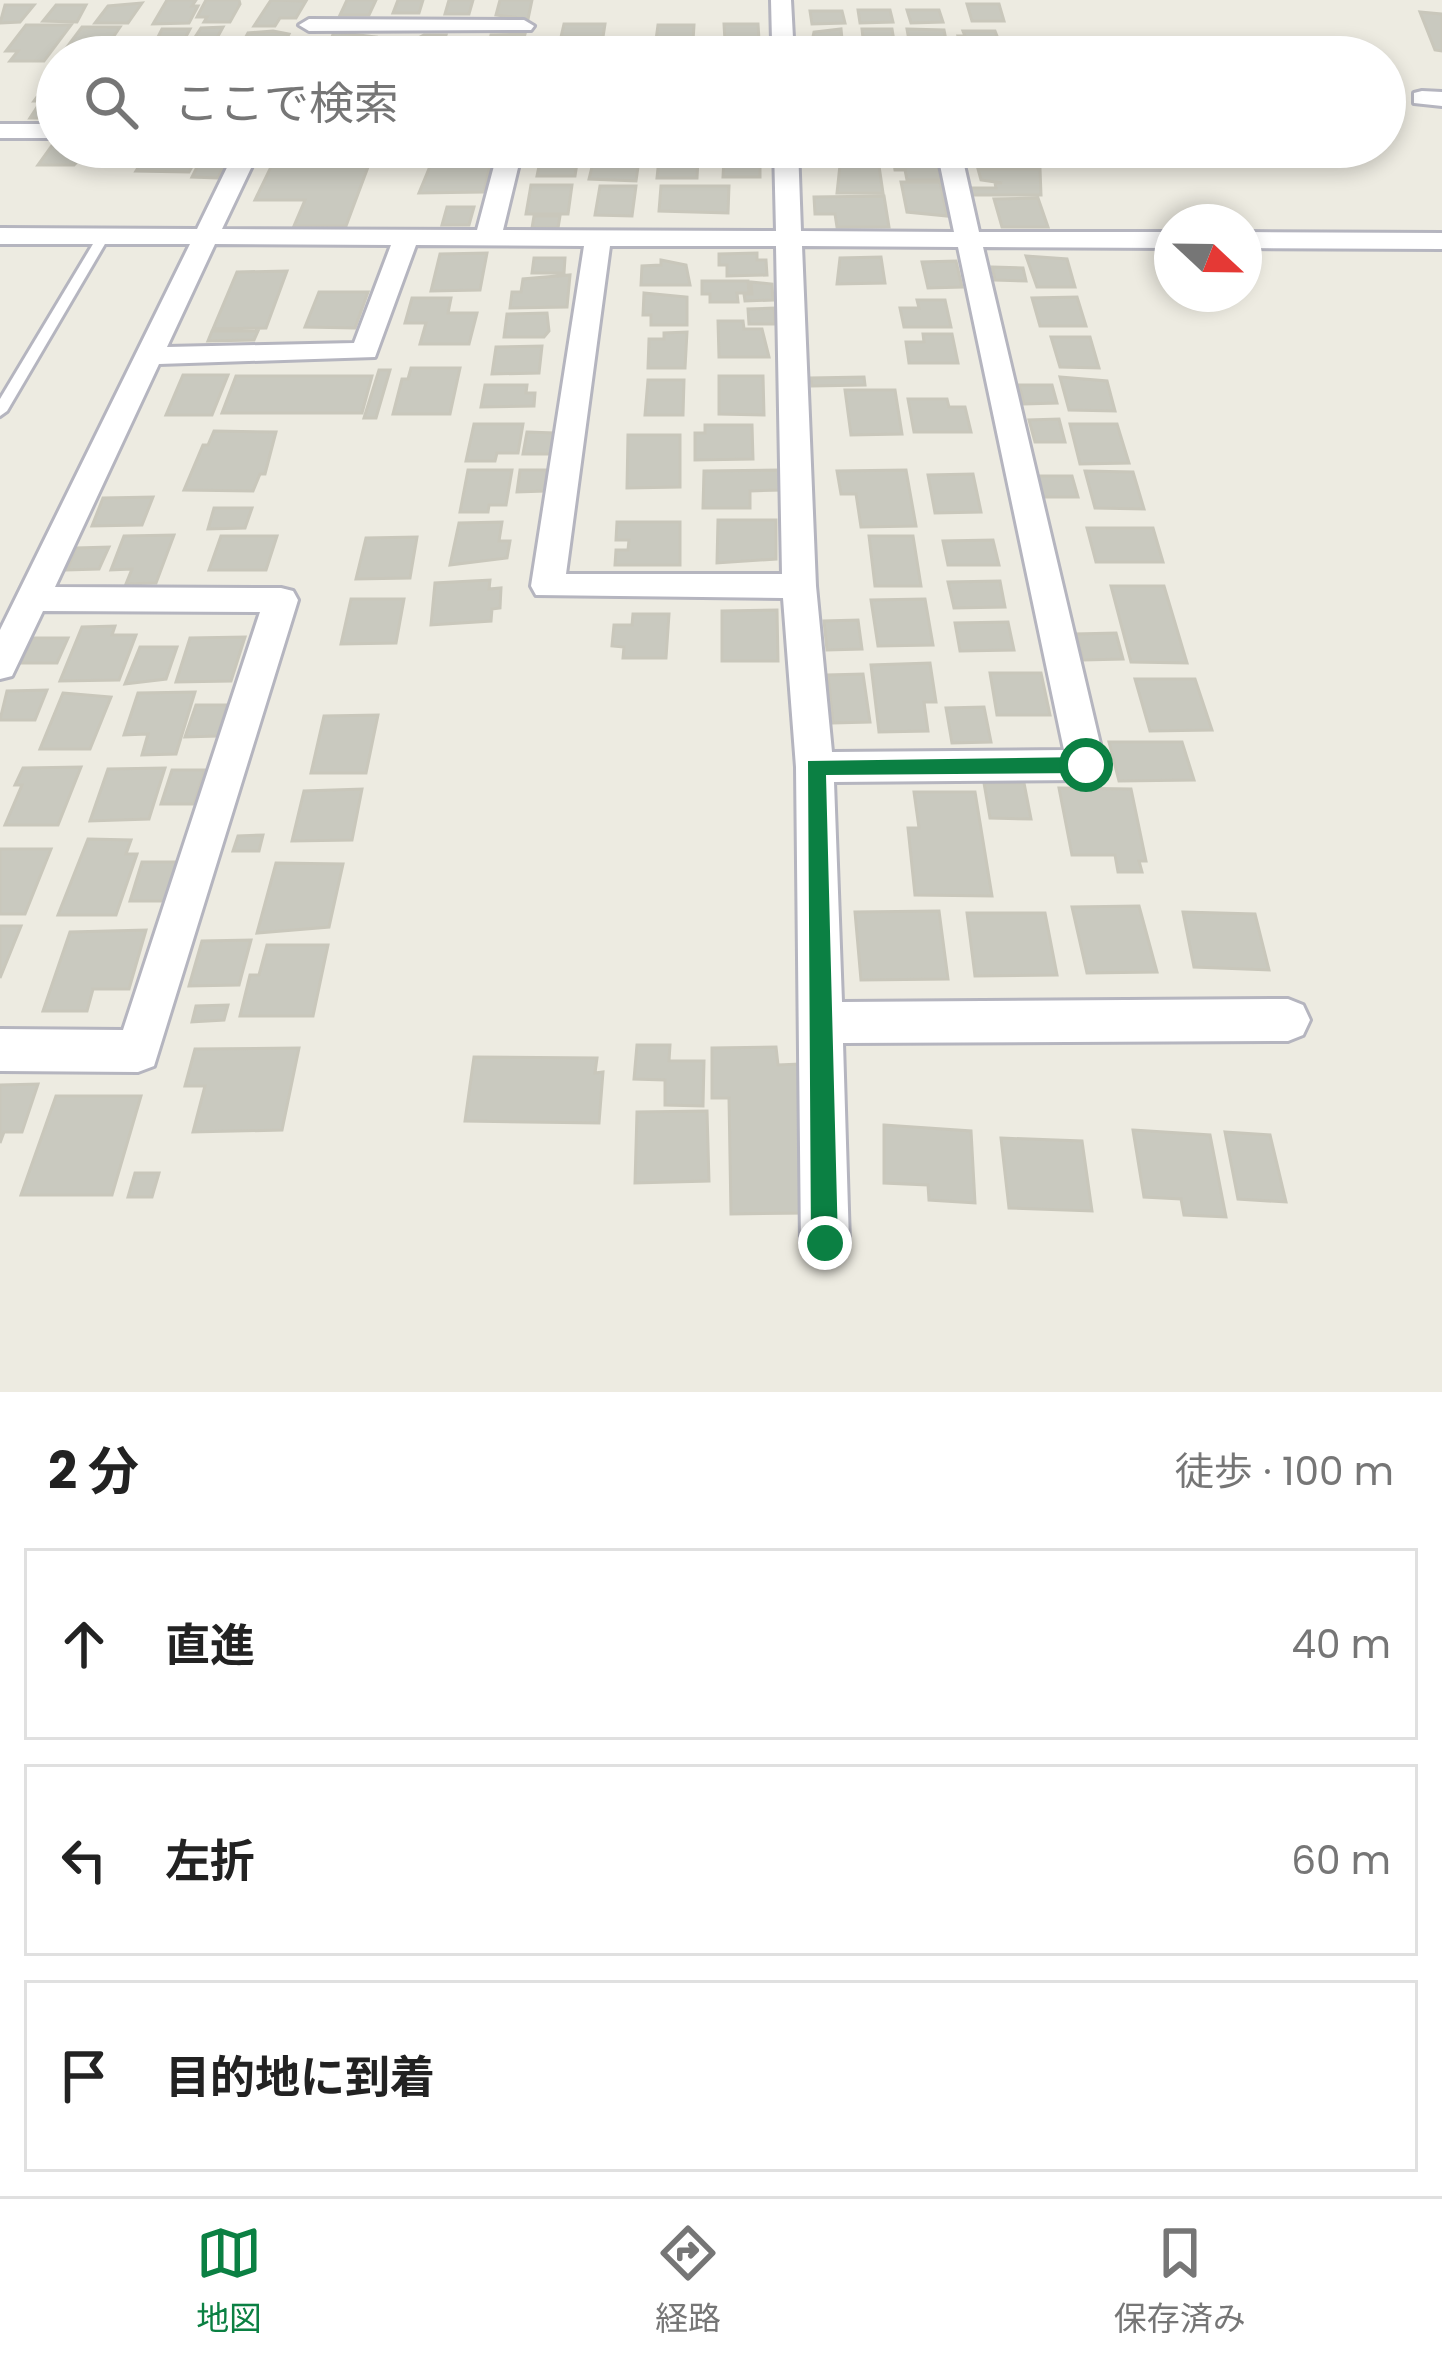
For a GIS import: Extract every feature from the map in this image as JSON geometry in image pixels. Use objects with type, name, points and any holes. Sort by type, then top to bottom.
[{"type":"street","points":[[322,0],[304,33],[524,26]]},
{"type":"street","points":[[781,0],[782,36]]},
{"type":"street","points":[[0,131],[36,131]]},
{"type":"street","points":[[0,666],[239,168]]},
{"type":"street","points":[[488,238],[506,168]]},
{"type":"street","points":[[786,168],[799,586],[815,766],[825,1243]]},
{"type":"street","points":[[815,766],[1086,765],[953,168]]},
{"type":"street","points":[[0,236],[1154,240]]},
{"type":"street","points":[[149,356],[365,351],[406,238]]},
{"type":"street","points":[[598,238],[548,586],[799,586]]},
{"type":"street","points":[[1262,240],[1442,241]]},
{"type":"street","points":[[0,1050],[138,1051],[281,600],[34,598]]},
{"type":"street","points":[[820,1023],[1288,1020]]},
{"type":"lane","points":[[0,411],[103,237]]},
{"type":"building","points":[[167,0],[196,0],[192,6],[198,6],[189,23],[153,24]]},
{"type":"building","points":[[206,0],[239,0],[240,4],[230,22],[204,22],[207,17],[197,17]]},
{"type":"building","points":[[271,0],[306,1],[296,18],[280,18],[275,26],[254,26]]},
{"type":"building","points":[[347,0],[376,0],[369,15],[340,15]]},
{"type":"building","points":[[398,0],[423,0],[419,13],[393,13]]},
{"type":"building","points":[[449,0],[473,0],[469,14],[445,14]]},
{"type":"building","points":[[500,0],[532,0],[528,19],[496,15]]},
{"type":"building","points":[[142,3],[128,23],[95,23],[108,6]]},
{"type":"building","points":[[967,4],[999,4],[1004,21],[972,21]]},
{"type":"building","points":[[5,5],[34,5],[20,22],[0,23]]},
{"type":"building","points":[[56,5],[86,5],[77,22],[43,21]]},
{"type":"building","points":[[858,10],[890,10],[893,22],[860,23]]},
{"type":"building","points":[[907,10],[939,10],[943,22],[911,23]]},
{"type":"building","points":[[810,11],[842,11],[845,23],[812,24]]},
{"type":"building","points":[[1420,12],[1442,14],[1442,51],[1435,50]]},
{"type":"building","points":[[564,24],[605,24],[603,36],[561,36]]},
{"type":"building","points":[[724,24],[758,24],[759,36],[725,36]]},
{"type":"building","points":[[26,25],[71,25],[63,36],[36,36],[36,61],[10,61],[18,51],[6,51]]},
{"type":"building","points":[[658,25],[694,25],[693,36],[657,36]]},
{"type":"building","points":[[82,27],[120,27],[114,36],[75,36]]},
{"type":"building","points":[[223,27],[218,36],[196,36],[201,28]]},
{"type":"building","points":[[162,29],[190,29],[186,36],[158,36]]},
{"type":"building","points":[[841,29],[842,36],[813,36],[814,32]]},
{"type":"building","points":[[862,29],[892,29],[893,36],[863,36]]},
{"type":"building","points":[[907,29],[944,30],[945,36],[908,36]]},
{"type":"building","points":[[273,31],[289,34],[246,36]]},
{"type":"building","points":[[963,31],[995,31],[997,36],[965,36]]},
{"type":"building","points":[[138,168],[191,168],[189,172]]},
{"type":"building","points":[[196,168],[223,168],[218,178],[192,177]]},
{"type":"building","points":[[271,168],[368,168],[346,226],[294,226],[305,200],[255,200]]},
{"type":"building","points":[[429,168],[489,168],[484,192],[419,193]]},
{"type":"building","points":[[539,168],[576,168],[575,176],[537,176]]},
{"type":"building","points":[[592,168],[638,168],[636,181],[589,179]]},
{"type":"building","points":[[658,168],[698,168],[697,178],[657,178]]},
{"type":"building","points":[[723,168],[760,168],[760,177],[723,177]]},
{"type":"building","points":[[840,168],[879,168],[883,193],[837,193]]},
{"type":"building","points":[[938,168],[941,180],[907,180],[905,170],[895,170]]},
{"type":"building","points":[[978,169],[1040,169],[1041,195],[968,195],[966,188],[996,188],[995,183],[1002,183],[981,180]]},
{"type":"building","points":[[901,182],[940,182],[947,216],[907,212]]},
{"type":"building","points":[[531,185],[572,185],[568,214],[526,214]]},
{"type":"building","points":[[600,186],[636,186],[632,216],[595,215]]},
{"type":"building","points":[[661,186],[729,186],[728,213],[659,211]]},
{"type":"building","points":[[884,196],[889,227],[837,227],[835,214],[815,214],[814,197]]},
{"type":"building","points":[[1038,198],[1048,227],[1002,227],[994,199]]},
{"type":"building","points":[[447,207],[474,207],[469,225],[442,225]]},
{"type":"building","points":[[534,216],[560,216],[558,228],[532,228]]},
{"type":"building","points":[[487,253],[480,290],[431,291],[440,254]]},
{"type":"building","points":[[757,253],[757,260],[766,260],[767,275],[727,276],[727,265],[719,265],[719,254]]},
{"type":"building","points":[[1026,256],[1067,259],[1075,287],[1037,287]]},
{"type":"building","points":[[881,257],[885,283],[837,284],[840,258]]},
{"type":"building","points":[[534,258],[565,258],[564,273],[532,273]]},
{"type":"building","points":[[661,260],[686,265],[690,285],[641,285],[642,266],[661,265]]},
{"type":"building","points":[[956,261],[962,287],[928,288],[922,262]]},
{"type":"building","points":[[992,267],[1023,268],[1026,281],[995,280]]},
{"type":"building","points":[[287,271],[266,328],[213,329],[237,272]]},
{"type":"building","points":[[570,275],[567,307],[510,308],[512,292],[521,292],[523,279]]},
{"type":"building","points":[[702,281],[748,281],[749,293],[737,293],[738,302],[710,302],[710,294],[702,294]]},
{"type":"building","points":[[751,282],[772,284],[773,300],[745,301],[744,294],[752,294]]},
{"type":"building","points":[[319,292],[368,292],[355,328],[305,327]]},
{"type":"building","points":[[644,293],[687,297],[687,325],[651,325],[651,315],[643,315]]},
{"type":"building","points":[[1077,297],[1086,326],[1040,326],[1032,298]]},
{"type":"building","points":[[412,298],[451,298],[448,313],[477,313],[469,344],[420,344],[426,323],[405,323]]},
{"type":"building","points":[[917,300],[945,300],[951,327],[904,327],[900,308],[919,308]]},
{"type":"building","points":[[774,308],[775,324],[749,324],[748,309]]},
{"type":"building","points":[[547,313],[549,331],[544,337],[504,337],[507,314]]},
{"type":"building","points":[[718,321],[743,321],[744,329],[762,329],[769,357],[719,357]]},
{"type":"building","points":[[212,331],[258,331],[254,340],[208,341]]},
{"type":"building","points":[[687,332],[685,368],[648,368],[649,339]]},
{"type":"building","points":[[923,334],[952,334],[958,363],[909,363],[906,342],[924,342]]},
{"type":"building","points":[[1051,337],[1090,337],[1099,368],[1060,367]]},
{"type":"building","points":[[542,346],[539,373],[492,374],[496,347]]},
{"type":"building","points":[[411,368],[460,368],[450,414],[393,414],[402,379],[408,379]]},
{"type":"building","points":[[379,370],[390,370],[376,418],[364,418]]},
{"type":"building","points":[[183,375],[228,375],[212,415],[166,415]]},
{"type":"building","points":[[236,376],[372,376],[362,413],[222,413]]},
{"type":"building","points":[[719,376],[763,376],[764,415],[719,414]]},
{"type":"building","points":[[864,377],[865,385],[812,386],[811,378]]},
{"type":"building","points":[[1060,377],[1107,381],[1115,411],[1069,410]]},
{"type":"building","points":[[648,380],[684,380],[683,415],[645,415]]},
{"type":"building","points":[[485,385],[527,385],[526,393],[535,393],[534,406],[481,407]]},
{"type":"building","points":[[1019,385],[1052,385],[1057,403],[1024,404]]},
{"type":"building","points":[[845,390],[895,390],[902,434],[851,435]]},
{"type":"building","points":[[908,399],[947,399],[949,407],[965,407],[971,432],[914,432]]},
{"type":"building","points":[[1059,419],[1065,442],[1035,442],[1029,420]]},
{"type":"building","points":[[474,424],[523,424],[518,453],[497,453],[495,461],[466,461]]},
{"type":"building","points":[[1070,424],[1117,424],[1129,463],[1080,464]]},
{"type":"building","points":[[705,425],[752,425],[753,459],[695,460],[695,433],[705,433]]},
{"type":"building","points":[[214,431],[276,432],[265,474],[260,474],[253,491],[184,490]]},
{"type":"building","points":[[527,432],[554,433],[551,454],[523,454]]},
{"type":"building","points":[[628,435],[680,435],[680,487],[627,488]]},
{"type":"building","points":[[468,470],[512,470],[506,505],[489,505],[488,512],[460,512]]},
{"type":"building","points":[[520,470],[547,470],[545,491],[517,492]]},
{"type":"building","points":[[779,470],[781,490],[750,491],[750,508],[703,508],[704,471]]},
{"type":"building","points":[[906,470],[916,526],[861,527],[856,494],[841,494],[837,471]]},
{"type":"building","points":[[1085,471],[1133,472],[1144,509],[1095,508]]},
{"type":"building","points":[[973,474],[981,512],[935,513],[928,475]]},
{"type":"building","points":[[1037,476],[1072,476],[1078,497],[1043,497]]},
{"type":"building","points":[[153,497],[142,525],[92,526],[103,498]]},
{"type":"building","points":[[214,508],[252,508],[245,528],[208,529]]},
{"type":"building","points":[[718,520],[776,520],[776,559],[717,563]]},
{"type":"building","points":[[502,522],[499,541],[510,541],[507,558],[450,565],[459,523]]},
{"type":"building","points":[[617,522],[680,522],[680,565],[615,565],[616,550],[628,550],[629,540],[616,540]]},
{"type":"building","points":[[1087,528],[1153,528],[1163,562],[1096,562]]},
{"type":"building","points":[[174,535],[156,583],[126,584],[132,569],[111,570],[124,536]]},
{"type":"building","points":[[221,536],[277,536],[266,570],[209,570]]},
{"type":"building","points":[[869,536],[913,536],[921,586],[875,586]]},
{"type":"building","points":[[417,537],[410,578],[356,579],[366,538]]},
{"type":"building","points":[[993,540],[999,565],[948,565],[943,541]]},
{"type":"building","points":[[109,547],[99,569],[67,570],[76,548]]},
{"type":"building","points":[[490,580],[489,589],[501,588],[500,608],[492,609],[491,621],[431,625],[435,583]]},
{"type":"building","points":[[1000,581],[1005,607],[954,608],[948,582]]},
{"type":"building","points":[[1111,586],[1164,586],[1187,663],[1131,662]]},
{"type":"building","points":[[351,599],[404,599],[396,643],[341,644]]},
{"type":"building","points":[[925,599],[933,645],[878,646],[871,600]]},
{"type":"building","points":[[777,610],[778,661],[722,661],[722,611]]},
{"type":"building","points":[[633,614],[669,614],[666,658],[623,658],[624,647],[612,646],[614,625],[632,625]]},
{"type":"building","points":[[858,620],[862,649],[827,650],[824,621]]},
{"type":"building","points":[[1008,622],[1014,650],[960,651],[955,623]]},
{"type":"building","points":[[115,626],[112,635],[136,635],[119,680],[60,681],[82,627]]},
{"type":"building","points":[[1116,633],[1123,659],[1083,660],[1076,634]]},
{"type":"building","points":[[245,637],[231,681],[176,682],[190,638]]},
{"type":"building","points":[[32,638],[68,638],[57,663],[21,663]]},
{"type":"building","points":[[140,647],[177,647],[166,679],[125,684]]},
{"type":"building","points":[[930,663],[936,702],[924,702],[928,731],[879,732],[871,665]]},
{"type":"building","points":[[990,673],[1041,673],[1050,715],[997,715]]},
{"type":"building","points":[[863,674],[870,722],[833,723],[828,675]]},
{"type":"building","points":[[1135,679],[1195,679],[1212,730],[1150,731]]},
{"type":"building","points":[[47,690],[35,720],[0,720],[7,691]]},
{"type":"building","points":[[195,692],[176,754],[142,755],[148,734],[124,735],[138,693]]},
{"type":"building","points":[[63,693],[111,697],[90,749],[40,749]]},
{"type":"building","points":[[196,705],[227,705],[218,736],[185,737]]},
{"type":"building","points":[[984,707],[991,742],[952,743],[946,708]]},
{"type":"building","points":[[378,715],[366,773],[311,773],[324,716]]},
{"type":"building","points":[[1109,742],[1182,742],[1194,780],[1119,781]]},
{"type":"building","points":[[81,767],[58,825],[5,825],[22,785],[15,785],[23,768]]},
{"type":"building","points":[[165,768],[149,819],[90,821],[108,769]]},
{"type":"building","points":[[172,770],[205,770],[194,804],[161,804]]},
{"type":"building","points":[[984,783],[1024,783],[1031,819],[990,818]]},
{"type":"building","points":[[1059,788],[1131,789],[1146,861],[1139,861],[1142,872],[1118,872],[1115,855],[1072,855]]},
{"type":"building","points":[[362,789],[352,840],[292,841],[304,791]]},
{"type":"building","points":[[914,792],[975,792],[992,896],[915,895],[908,828],[919,828]]},
{"type":"building","points":[[263,835],[259,851],[233,851],[238,836]]},
{"type":"building","points":[[88,839],[131,840],[126,854],[137,854],[116,915],[58,915]]},
{"type":"building","points":[[0,849],[51,849],[25,914],[0,914]]},
{"type":"building","points":[[142,862],[177,862],[166,901],[130,901]]},
{"type":"building","points":[[276,863],[343,864],[329,927],[257,933]]},
{"type":"building","points":[[1139,906],[1157,972],[1087,973],[1072,907]]},
{"type":"building","points":[[939,911],[948,979],[861,980],[855,912]]},
{"type":"building","points":[[1183,912],[1255,914],[1269,970],[1194,967]]},
{"type":"building","points":[[967,913],[1045,913],[1057,975],[975,976]]},
{"type":"building","points":[[0,926],[21,926],[0,978]]},
{"type":"building","points":[[146,930],[129,989],[93,989],[87,1011],[43,1011],[70,932]]},
{"type":"building","points":[[251,940],[239,985],[189,986],[202,941]]},
{"type":"building","points":[[267,945],[328,945],[313,1016],[240,1016],[250,975],[259,975]]},
{"type":"building","points":[[228,1005],[224,1020],[192,1022],[196,1006]]},
{"type":"building","points":[[637,1045],[670,1045],[669,1061],[704,1061],[703,1106],[665,1105],[665,1080],[634,1079]]},
{"type":"building","points":[[776,1047],[778,1065],[799,1064],[806,1213],[731,1214],[729,1098],[712,1098],[712,1048]]},
{"type":"building","points":[[299,1048],[282,1130],[193,1132],[205,1086],[185,1086],[195,1049]]},
{"type":"building","points":[[474,1057],[597,1058],[595,1073],[603,1072],[599,1123],[465,1121]]},
{"type":"building","points":[[38,1084],[22,1132],[4,1132],[0,1143],[0,1085]]},
{"type":"building","points":[[56,1096],[141,1096],[112,1195],[21,1195]]},
{"type":"building","points":[[707,1111],[709,1181],[635,1183],[637,1112]]},
{"type":"building","points":[[884,1125],[971,1131],[975,1203],[929,1200],[928,1185],[884,1183]]},
{"type":"building","points":[[1133,1130],[1210,1135],[1226,1217],[1184,1215],[1181,1199],[1144,1197]]},
{"type":"building","points":[[1225,1132],[1270,1135],[1286,1202],[1238,1199]]},
{"type":"building","points":[[1001,1138],[1082,1141],[1092,1211],[1009,1208]]},
{"type":"building","points":[[135,1173],[159,1173],[152,1197],[128,1197]]},
{"type":"route","points":[[825,1243],[815,766],[1086,765]]}]
